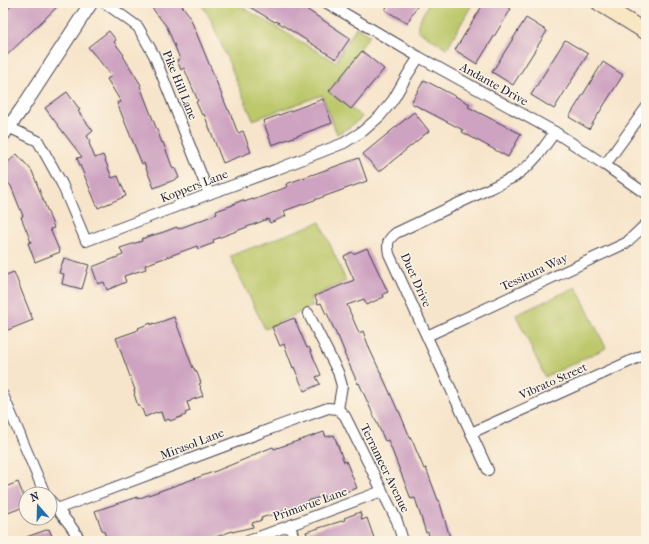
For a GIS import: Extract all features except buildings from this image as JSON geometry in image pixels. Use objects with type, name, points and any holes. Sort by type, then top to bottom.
[{"type":"main road","points":[[599,3],[646,32]]},
{"type":"street","points":[[5,128],[21,110],[91,3]]},
{"type":"street","name":"Pike Hill Lane","points":[[105,3],[138,27],[154,55],[209,194]]},
{"type":"street","name":"Andante Drive","points":[[327,3],[419,58],[555,132],[646,194]]},
{"type":"street","name":"Koppers Lane","points":[[5,128],[38,141],[62,184],[86,241],[344,143],[363,131],[380,116],[393,100],[419,58]]},
{"type":"street","points":[[605,165],[646,108]]},
{"type":"street","name":"Duet Drive","points":[[488,470],[389,254],[387,246],[389,238],[396,233],[514,177],[529,165],[555,132]]},
{"type":"street","name":"Tessitura Way","points":[[427,336],[626,243],[646,224]]},
{"type":"street","points":[[308,313],[338,372],[342,386],[338,409]]},
{"type":"street","name":"Vibrato Street","points":[[471,433],[646,354]]},
{"type":"street","points":[[3,395],[42,486]]},
{"type":"street","name":"Mirasol Lane","points":[[58,509],[328,408],[338,409]]},
{"type":"street","name":"Terrameer Avenue","points":[[338,409],[345,416],[397,521],[402,541]]},
{"type":"street","name":"Primavue Lane","points":[[248,541],[382,491]]},
{"type":"street","points":[[58,510],[81,541]]},
{"type":"street","points":[[290,526],[295,541]]},
{"type":"green space","points":[[201,3],[235,3],[336,62],[356,27],[370,35],[329,92],[362,117],[350,127],[337,134],[322,95],[253,120],[211,20]]},
{"type":"green space","points":[[429,3],[473,3],[447,48],[418,31],[418,23]]},
{"type":"green space","points":[[320,222],[346,281],[310,298],[313,306],[265,329],[230,256]]},
{"type":"green space","points":[[576,287],[606,348],[545,377],[516,315]]}]
